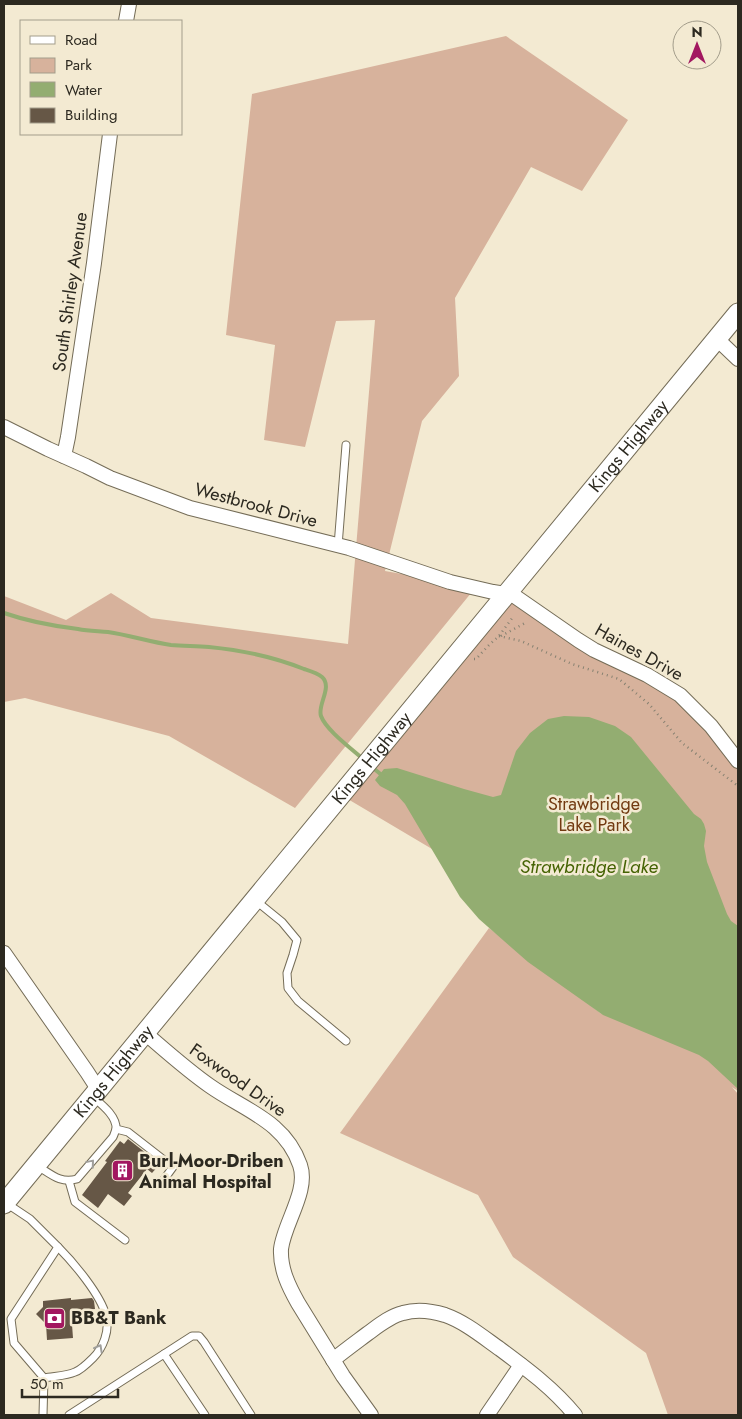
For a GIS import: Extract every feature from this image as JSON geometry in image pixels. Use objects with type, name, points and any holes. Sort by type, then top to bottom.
[{"type":"main road","name":"Kings Highway","points":[[5,1203],[738,313]]},
{"type":"street","points":[[126,20],[130,4]]},
{"type":"street","name":"South Shirley Avenue","points":[[64,456],[94,263],[110,135]]},
{"type":"street","points":[[717,339],[738,359]]},
{"type":"street","name":"Westbrook Drive","points":[[4,428],[121,483],[190,508],[247,521],[376,556],[450,582],[493,592],[507,593]]},
{"type":"street","name":"Haines Drive","points":[[507,593],[513,595],[594,650],[629,666],[680,695],[711,726],[738,761]]},
{"type":"street","points":[[4,954],[87,1072],[95,1093]]},
{"type":"street","name":"Foxwood Drive","points":[[145,1034],[210,1086],[270,1123],[281,1132],[295,1155],[301,1166],[301,1181],[299,1195],[284,1235],[281,1250],[282,1264],[291,1291],[333,1360],[371,1415]]},
{"type":"street","points":[[333,1360],[379,1325],[392,1318],[403,1313],[417,1311],[432,1312],[460,1322],[488,1340],[555,1393],[575,1415]]},
{"type":"street","points":[[487,1415],[521,1365]]},
{"type":"lane","points":[[338,546],[346,445]]},
{"type":"lane","points":[[255,900],[282,922],[296,940],[294,956],[287,973],[288,988],[298,1001],[346,1041]]},
{"type":"lane","points":[[36,1165],[61,1180],[77,1179],[113,1137],[116,1129],[114,1121],[95,1093]]},
{"type":"lane","points":[[116,1129],[128,1132],[173,1167],[165,1178]]},
{"type":"lane","points":[[69,1181],[76,1202],[125,1240]]},
{"type":"lane","points":[[5,1203],[30,1219],[72,1261],[99,1300],[106,1316],[106,1335],[98,1352],[87,1364],[75,1372],[44,1378]]},
{"type":"lane","points":[[43,1415],[44,1378],[14,1344],[11,1319],[58,1247]]},
{"type":"lane","points":[[69,1415],[192,1336],[199,1336],[204,1342],[251,1415]]},
{"type":"lane","points":[[164,1354],[206,1415]]},
{"type":"path","points":[[472,659],[476,659],[500,636],[513,617]]},
{"type":"path","points":[[500,636],[527,622]]},
{"type":"path","points":[[500,636],[521,641],[572,664],[618,679],[649,704],[682,743],[738,786]]},
{"type":"green space","points":[[506,36],[628,120],[582,191],[531,167],[455,298],[459,376],[422,421],[385,571],[476,587],[295,808],[169,736],[25,698],[4,702],[4,596],[66,620],[111,593],[151,618],[348,644],[375,320],[336,321],[305,447],[264,440],[275,345],[226,335],[252,94]]},
{"type":"green space","name":"Strawbridge Lake Park","points":[[513,595],[664,685],[738,762],[738,1091],[732,1087],[738,1094],[738,1415],[668,1415],[646,1353],[513,1257],[478,1195],[340,1133],[489,928],[603,1015],[459,865],[341,795]]},
{"type":"water","name":"Strawbridge Lake","points":[[564,716],[589,717],[615,726],[631,737],[704,824],[706,831],[704,846],[707,862],[727,914],[731,921],[738,926],[738,1089],[699,1055],[603,1015],[528,962],[479,919],[460,897],[405,804],[397,795],[380,786],[375,780],[384,769],[397,768],[493,797],[501,795],[516,751],[530,733],[548,719]]},
{"type":"building","name":"Burl-Moor-Driben Animal Hospital","points":[[128,1139],[160,1164],[152,1173],[147,1169],[128,1193],[132,1196],[124,1206],[108,1194],[98,1208],[82,1195],[120,1141],[124,1144]]},
{"type":"building","name":"BB&T Bank","points":[[71,1298],[71,1300],[92,1298],[95,1309],[71,1311],[73,1338],[47,1340],[46,1324],[36,1314],[43,1307],[43,1301]]},
{"type":"waterway","points":[[4,613],[50,625],[116,633],[171,645],[209,647],[245,652],[281,661],[313,672],[322,677],[326,686],[320,712],[321,716],[328,727],[363,759]]},
{"type":"waterway","points":[[372,767],[384,777]]},
{"type":"place","name":"Burl-Moor-Driben Animal Hospital","points":[[123,1171]]},
{"type":"place","name":"BB&T Bank","points":[[55,1318]]}]
